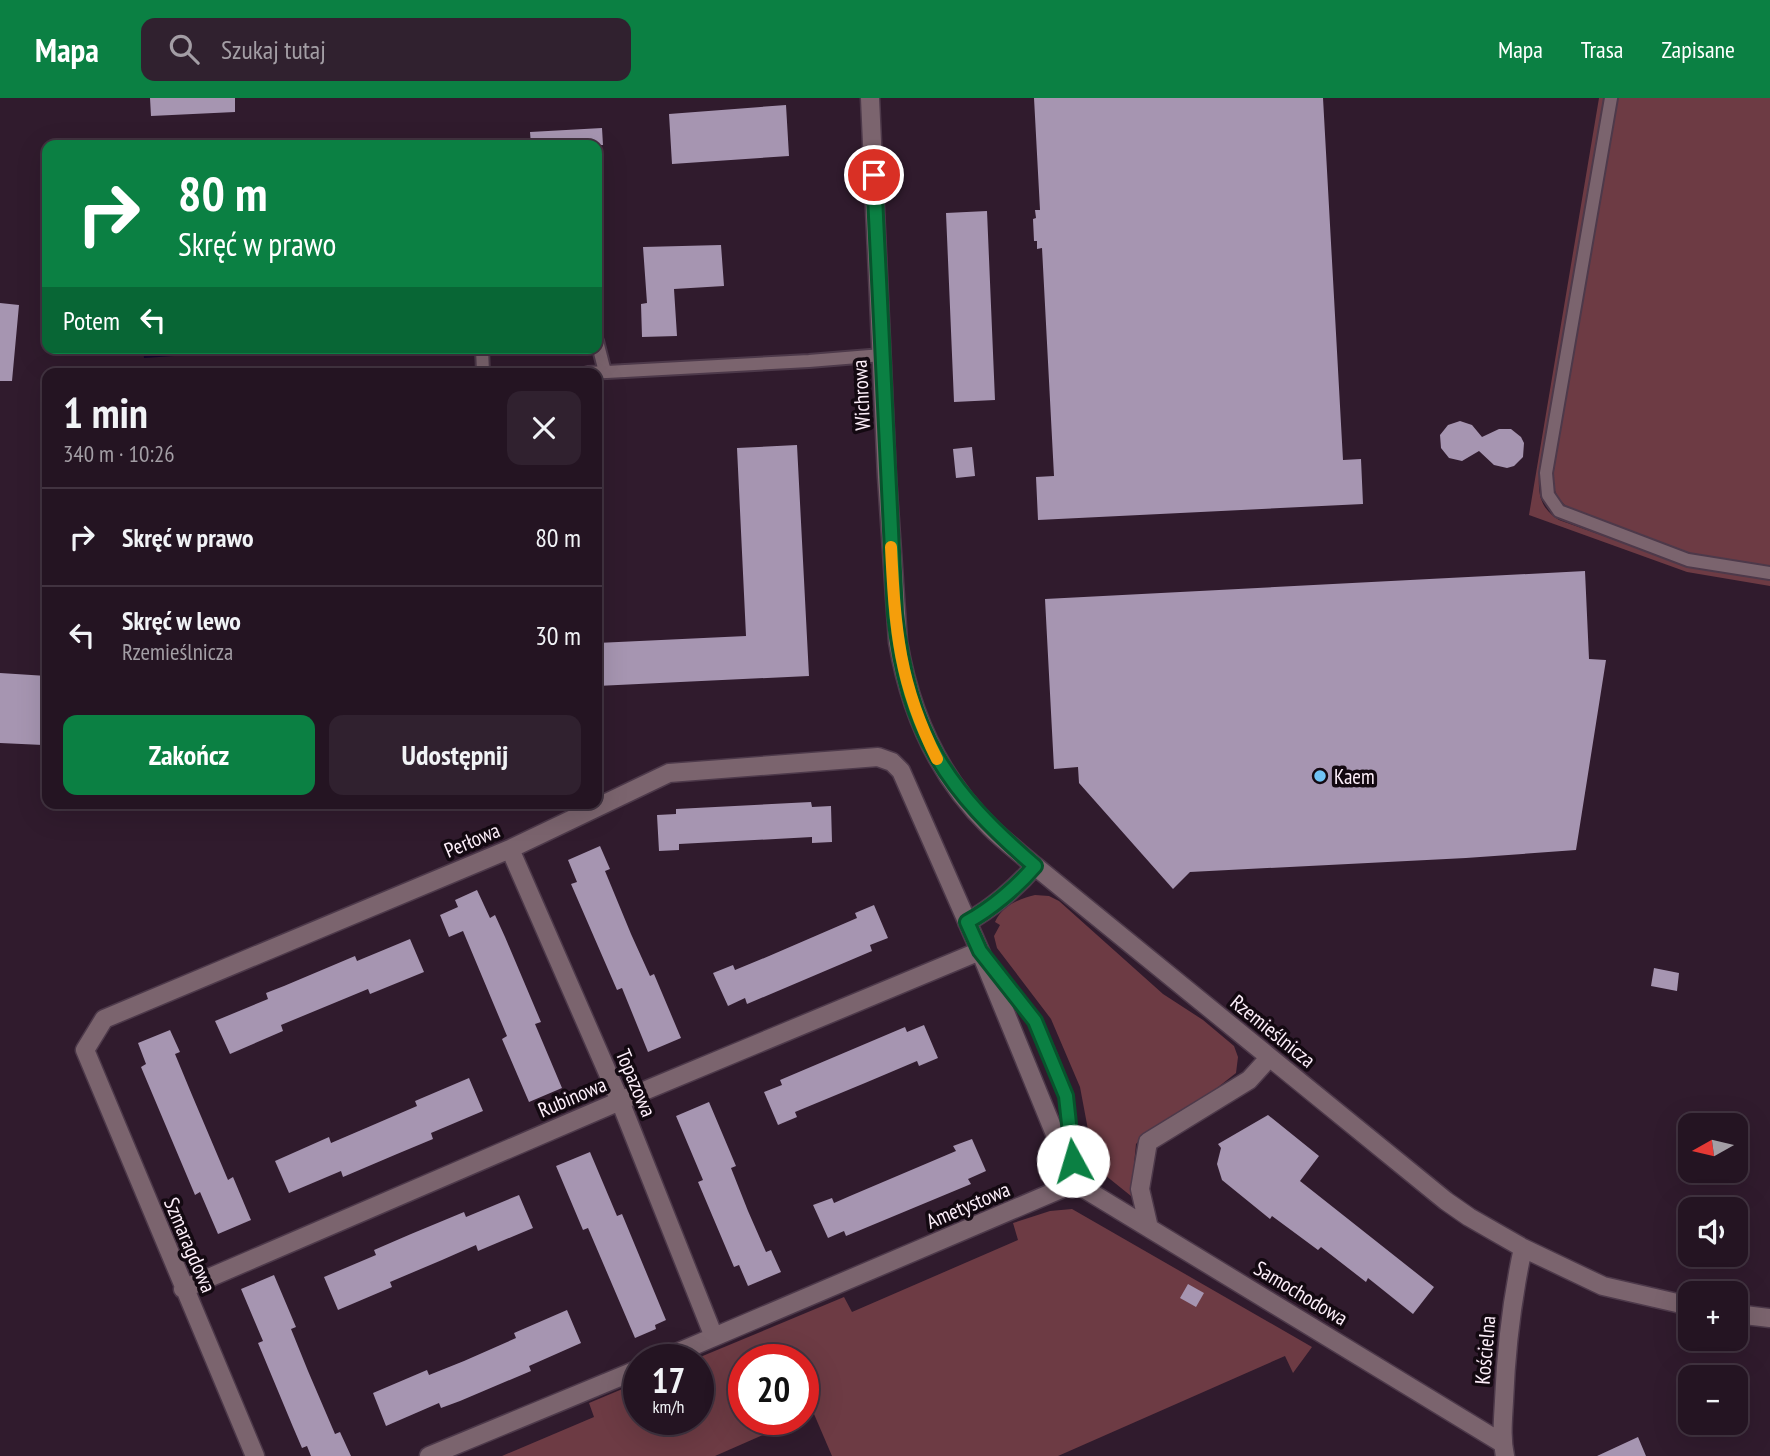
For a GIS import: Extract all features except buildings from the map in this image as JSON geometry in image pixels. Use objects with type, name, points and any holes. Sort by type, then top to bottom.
[{"type":"street","name":"Wichrowa","points":[[870,98],[895,614],[901,665],[908,689]]},
{"type":"street","name":"Rzemieślnicza","points":[[908,689],[924,734],[942,769],[990,828],[1446,1201],[1523,1248],[1603,1286],[1678,1304]]},
{"type":"street","name":"Perłowa","points":[[602,805],[669,773],[878,757],[892,762],[901,771],[967,922]]},
{"type":"street","name":"Perłowa","points":[[85,1051],[104,1019],[510,849],[594,809]]},
{"type":"street","name":"Topazowa","points":[[510,849],[620,1101],[713,1337]]},
{"type":"street","points":[[1035,866],[1027,876],[967,922],[1075,1183]]},
{"type":"street","name":"Rubinowa","points":[[183,1289],[620,1101],[980,951]]},
{"type":"street","name":"Szmaragdowa","points":[[85,1051],[255,1456]]},
{"type":"street","points":[[1149,1228],[1140,1189],[1148,1142],[1249,1080],[1269,1058]]},
{"type":"street","name":"Samochodowa","points":[[1075,1183],[1504,1449]]},
{"type":"street","name":"Ametystowa","points":[[697,1344],[1075,1183]]},
{"type":"street","name":"Kościelna","points":[[1504,1449],[1505,1380],[1512,1297],[1523,1248]]},
{"type":"street","points":[[1748,1315],[1770,1318]]},
{"type":"street","points":[[429,1456],[623,1375]]},
{"type":"lane","points":[[1611,98],[1546,473],[1548,495],[1559,511],[1688,559],[1770,573]]},
{"type":"lane","points":[[600,354],[605,372]]},
{"type":"lane","points":[[602,372],[882,355]]},
{"type":"lane","points":[[980,951],[1035,1021],[1066,1096],[1075,1183]]},
{"type":"shaded area","points":[[1599,98],[1605,98],[1539,477],[1542,502],[1559,520],[1679,563],[1770,580],[1770,586],[1687,572],[1529,515]]},
{"type":"shaded area","points":[[1616,98],[1770,98],[1770,568],[1681,551],[1569,508],[1561,502],[1555,490],[1553,476]]},
{"type":"shaded area","points":[[144,354],[203,354],[144,358]]},
{"type":"shaded area","points":[[1035,895],[1049,896],[1059,901],[1163,994],[1203,1020],[1234,1046],[1238,1057],[1236,1073],[1208,1095],[1149,1130],[1136,1144],[1131,1196],[1095,1167],[1080,1087],[1051,1019],[997,948],[994,936],[1000,925],[995,922],[998,916],[1012,904]]},
{"type":"shaded area","points":[[1072,1209],[1312,1347],[1293,1373],[1285,1356],[1058,1456],[832,1456],[819,1426],[819,1344],[731,1344],[844,1297],[852,1312],[1018,1240],[1013,1223],[1050,1211]]},
{"type":"shaded area","points":[[728,1345],[728,1435],[763,1435],[715,1456],[502,1456],[594,1417],[589,1403],[623,1389],[623,1435],[714,1435],[714,1351]]},
{"type":"slow traffic","points":[[891,547],[901,665],[924,734],[937,759]]},
{"type":"place","name":"Kaem","points":[[1320,776]]},
{"type":"route","points":[[874,175],[887,477],[895,614],[901,665],[924,734],[942,769],[990,828],[1035,866],[1027,876],[967,922],[980,951],[1035,1021],[1066,1096],[1073,1161]]}]
